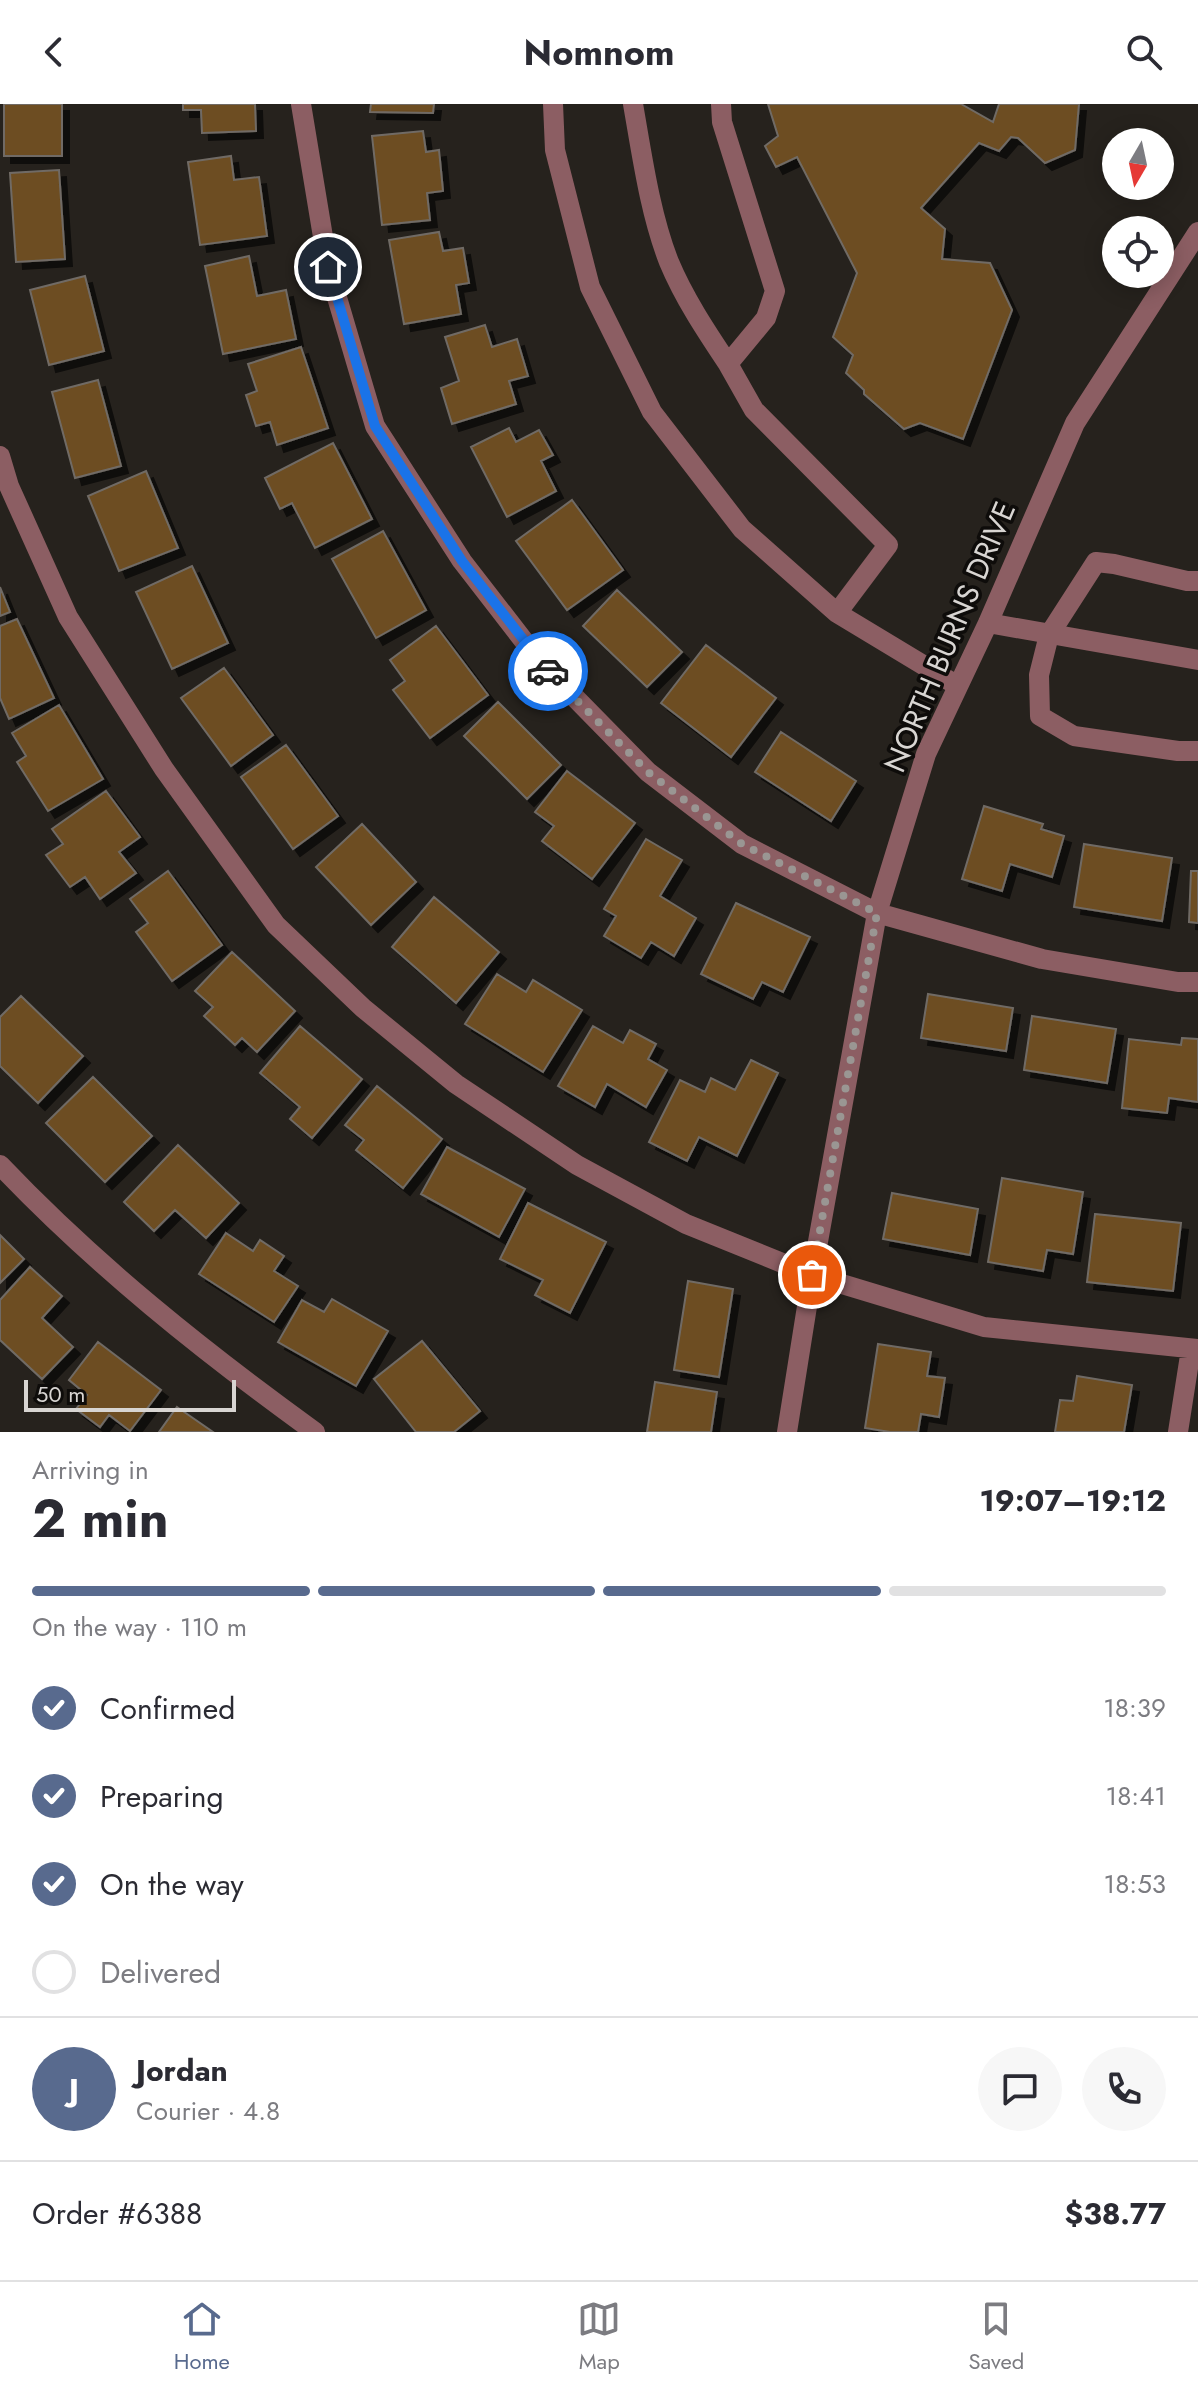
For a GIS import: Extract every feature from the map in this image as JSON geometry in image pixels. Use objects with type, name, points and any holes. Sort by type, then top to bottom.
[{"type":"street","points":[[301,104],[328,267],[375,426],[462,561],[541,663],[648,772],[742,844],[877,913],[1042,959],[1178,982],[1198,982]]},
{"type":"street","points":[[553,104],[555,150],[590,287],[652,412],[742,529],[837,613],[958,686]]},
{"type":"street","points":[[633,104],[646,179],[669,261],[695,315],[754,410],[888,545],[837,613]]},
{"type":"street","points":[[721,104],[722,122],[775,291],[766,318],[728,364]]},
{"type":"street","name":"NORTH BURNS DRIVE","points":[[787,1432],[877,913],[926,754],[988,623],[1075,423],[1198,232]]},
{"type":"street","points":[[0,456],[9,486],[68,617],[164,769],[276,925],[363,1008],[456,1084],[577,1165],[686,1224],[812,1275],[984,1327],[1194,1349],[1178,1432]]},
{"type":"street","points":[[1198,581],[1096,562],[1049,635],[1039,675],[1040,716],[1074,736],[1178,751],[1198,751]]},
{"type":"street","points":[[988,623],[1198,660]]},
{"type":"street","points":[[0,1165],[158,1312],[240,1378],[315,1432]]},
{"type":"building","points":[[4,104],[62,104],[62,156],[4,156]]},
{"type":"building","points":[[183,104],[255,104],[256,131],[202,133],[201,110],[183,110]]},
{"type":"building","points":[[371,104],[434,104],[433,113],[370,112]]},
{"type":"building","points":[[768,104],[961,104],[993,122],[999,104],[1079,104],[1075,150],[1045,163],[1018,138],[1011,137],[999,151],[979,143],[921,208],[945,229],[942,259],[990,263],[1012,310],[963,439],[920,423],[904,429],[864,394],[864,390],[846,373],[853,355],[833,337],[857,273],[797,157],[776,167],[765,146],[778,136]]},
{"type":"building","points":[[423,131],[426,152],[439,150],[443,191],[427,193],[430,220],[382,225],[372,136]]},
{"type":"building","points":[[231,156],[234,180],[259,177],[267,236],[200,245],[188,162]]},
{"type":"building","points":[[59,170],[65,259],[16,262],[10,173]]},
{"type":"building","points":[[439,232],[443,251],[463,248],[469,283],[456,285],[461,314],[404,324],[389,240]]},
{"type":"building","points":[[249,256],[257,296],[286,290],[296,339],[223,354],[205,266]]},
{"type":"building","points":[[85,276],[104,351],[49,365],[30,290]]},
{"type":"building","points":[[485,325],[492,347],[517,339],[528,376],[509,381],[516,404],[452,424],[441,388],[459,381],[445,337]]},
{"type":"building","points":[[301,347],[328,428],[277,445],[270,422],[256,426],[246,395],[257,391],[248,364]]},
{"type":"building","points":[[98,380],[121,466],[75,478],[52,392]]},
{"type":"building","points":[[509,428],[516,442],[539,430],[553,455],[541,461],[556,491],[507,517],[471,447]]},
{"type":"building","points":[[333,443],[372,519],[315,548],[292,503],[280,509],[265,478]]},
{"type":"building","points":[[146,471],[178,548],[119,571],[88,496]]},
{"type":"building","points":[[572,500],[623,570],[567,610],[516,541]]},
{"type":"building","points":[[383,531],[426,610],[376,638],[332,559]]},
{"type":"building","points":[[192,566],[228,643],[172,669],[136,592]]},
{"type":"building","points":[[0,587],[10,612],[0,616]]},
{"type":"building","points":[[617,590],[682,652],[647,687],[583,626]]},
{"type":"building","points":[[17,619],[54,698],[9,719],[0,698],[0,626]]},
{"type":"building","points":[[436,626],[488,695],[430,738],[393,690],[405,681],[390,660]]},
{"type":"building","points":[[706,645],[776,698],[731,757],[661,703]]},
{"type":"building","points":[[224,668],[273,735],[231,766],[181,698]]},
{"type":"building","points":[[498,702],[561,765],[527,799],[464,736]]},
{"type":"building","points":[[59,705],[103,779],[48,811],[17,762],[26,756],[12,733]]},
{"type":"building","points":[[781,732],[856,781],[831,821],[755,772]]},
{"type":"building","points":[[286,745],[338,816],[293,849],[241,777]]},
{"type":"building","points":[[567,771],[635,823],[592,879],[542,841],[554,826],[535,812]]},
{"type":"building","points":[[106,791],[140,837],[119,852],[136,873],[100,899],[85,877],[70,887],[46,855],[63,844],[52,829]]},
{"type":"building","points":[[984,806],[1043,824],[1041,829],[1064,836],[1052,877],[1010,864],[1002,891],[962,879]]},
{"type":"building","points":[[362,824],[416,882],[371,925],[316,867]]},
{"type":"building","points":[[646,839],[682,860],[660,896],[696,918],[674,956],[651,942],[641,958],[604,936],[616,916],[604,909]]},
{"type":"building","points":[[1084,844],[1172,858],[1162,921],[1074,907]]},
{"type":"building","points":[[168,871],[222,945],[172,981],[136,932],[148,923],[130,899]]},
{"type":"building","points":[[1191,871],[1198,871],[1198,923],[1189,922]]},
{"type":"building","points":[[434,897],[499,952],[456,1003],[392,947]]},
{"type":"building","points":[[736,903],[810,937],[783,992],[762,982],[753,999],[701,974]]},
{"type":"building","points":[[232,952],[295,1011],[257,1052],[242,1038],[235,1045],[204,1016],[213,1007],[195,991]]},
{"type":"building","points":[[497,974],[526,992],[533,980],[582,1010],[543,1072],[465,1024]]},
{"type":"building","points":[[928,994],[1013,1008],[1006,1051],[921,1038]]},
{"type":"building","points":[[21,996],[83,1056],[38,1103],[0,1066],[0,1017]]},
{"type":"building","points":[[1032,1016],[1116,1029],[1107,1083],[1024,1070]]},
{"type":"building","points":[[300,1026],[362,1079],[312,1138],[290,1119],[300,1107],[260,1073]]},
{"type":"building","points":[[593,1026],[623,1043],[630,1030],[656,1044],[648,1059],[667,1070],[646,1107],[607,1084],[595,1107],[558,1086]]},
{"type":"building","points":[[1182,1038],[1198,1039],[1198,1102],[1169,1098],[1167,1113],[1122,1108],[1129,1039],[1181,1045]]},
{"type":"building","points":[[751,1060],[778,1073],[737,1156],[699,1137],[687,1161],[649,1142],[680,1080],[705,1092],[711,1078],[735,1090]]},
{"type":"building","points":[[93,1077],[152,1136],[105,1182],[46,1123]]},
{"type":"building","points":[[377,1086],[442,1139],[403,1188],[356,1150],[364,1140],[345,1125]]},
{"type":"building","points":[[178,1145],[239,1203],[206,1238],[175,1210],[154,1231],[124,1202]]},
{"type":"building","points":[[447,1147],[525,1189],[499,1237],[421,1194]]},
{"type":"building","points":[[1002,1178],[1083,1192],[1073,1254],[1047,1250],[1043,1271],[988,1262]]},
{"type":"building","points":[[892,1193],[978,1209],[970,1255],[883,1239]]},
{"type":"building","points":[[528,1203],[606,1242],[570,1313],[535,1295],[543,1280],[500,1259]]},
{"type":"building","points":[[1095,1214],[1181,1223],[1173,1291],[1087,1282]]},
{"type":"building","points":[[226,1233],[253,1251],[260,1240],[284,1256],[274,1271],[298,1286],[274,1322],[199,1274]]},
{"type":"building","points":[[0,1235],[24,1259],[0,1283]]},
{"type":"building","points":[[30,1267],[62,1296],[42,1318],[73,1347],[42,1379],[0,1340],[0,1300]]},
{"type":"building","points":[[688,1281],[733,1289],[719,1377],[674,1370]]},
{"type":"building","points":[[332,1299],[388,1331],[356,1386],[278,1342],[302,1300],[324,1312]]},
{"type":"building","points":[[422,1341],[480,1411],[454,1432],[416,1432],[374,1379]]},
{"type":"building","points":[[98,1342],[161,1390],[130,1431],[109,1415],[100,1427],[76,1409],[87,1395],[69,1380]]},
{"type":"building","points":[[878,1344],[931,1352],[927,1376],[945,1378],[939,1417],[921,1414],[918,1432],[865,1428]]},
{"type":"building","points":[[1077,1376],[1132,1385],[1124,1432],[1055,1432],[1060,1400],[1073,1401]]},
{"type":"building","points":[[655,1382],[717,1392],[711,1432],[647,1432]]},
{"type":"building","points":[[177,1407],[213,1432],[159,1432]]},
{"type":"way so far","points":[[548,671],[648,772],[742,844],[877,913],[812,1275]]},
{"type":"route","points":[[328,267],[375,426],[462,561],[548,671]]}]
